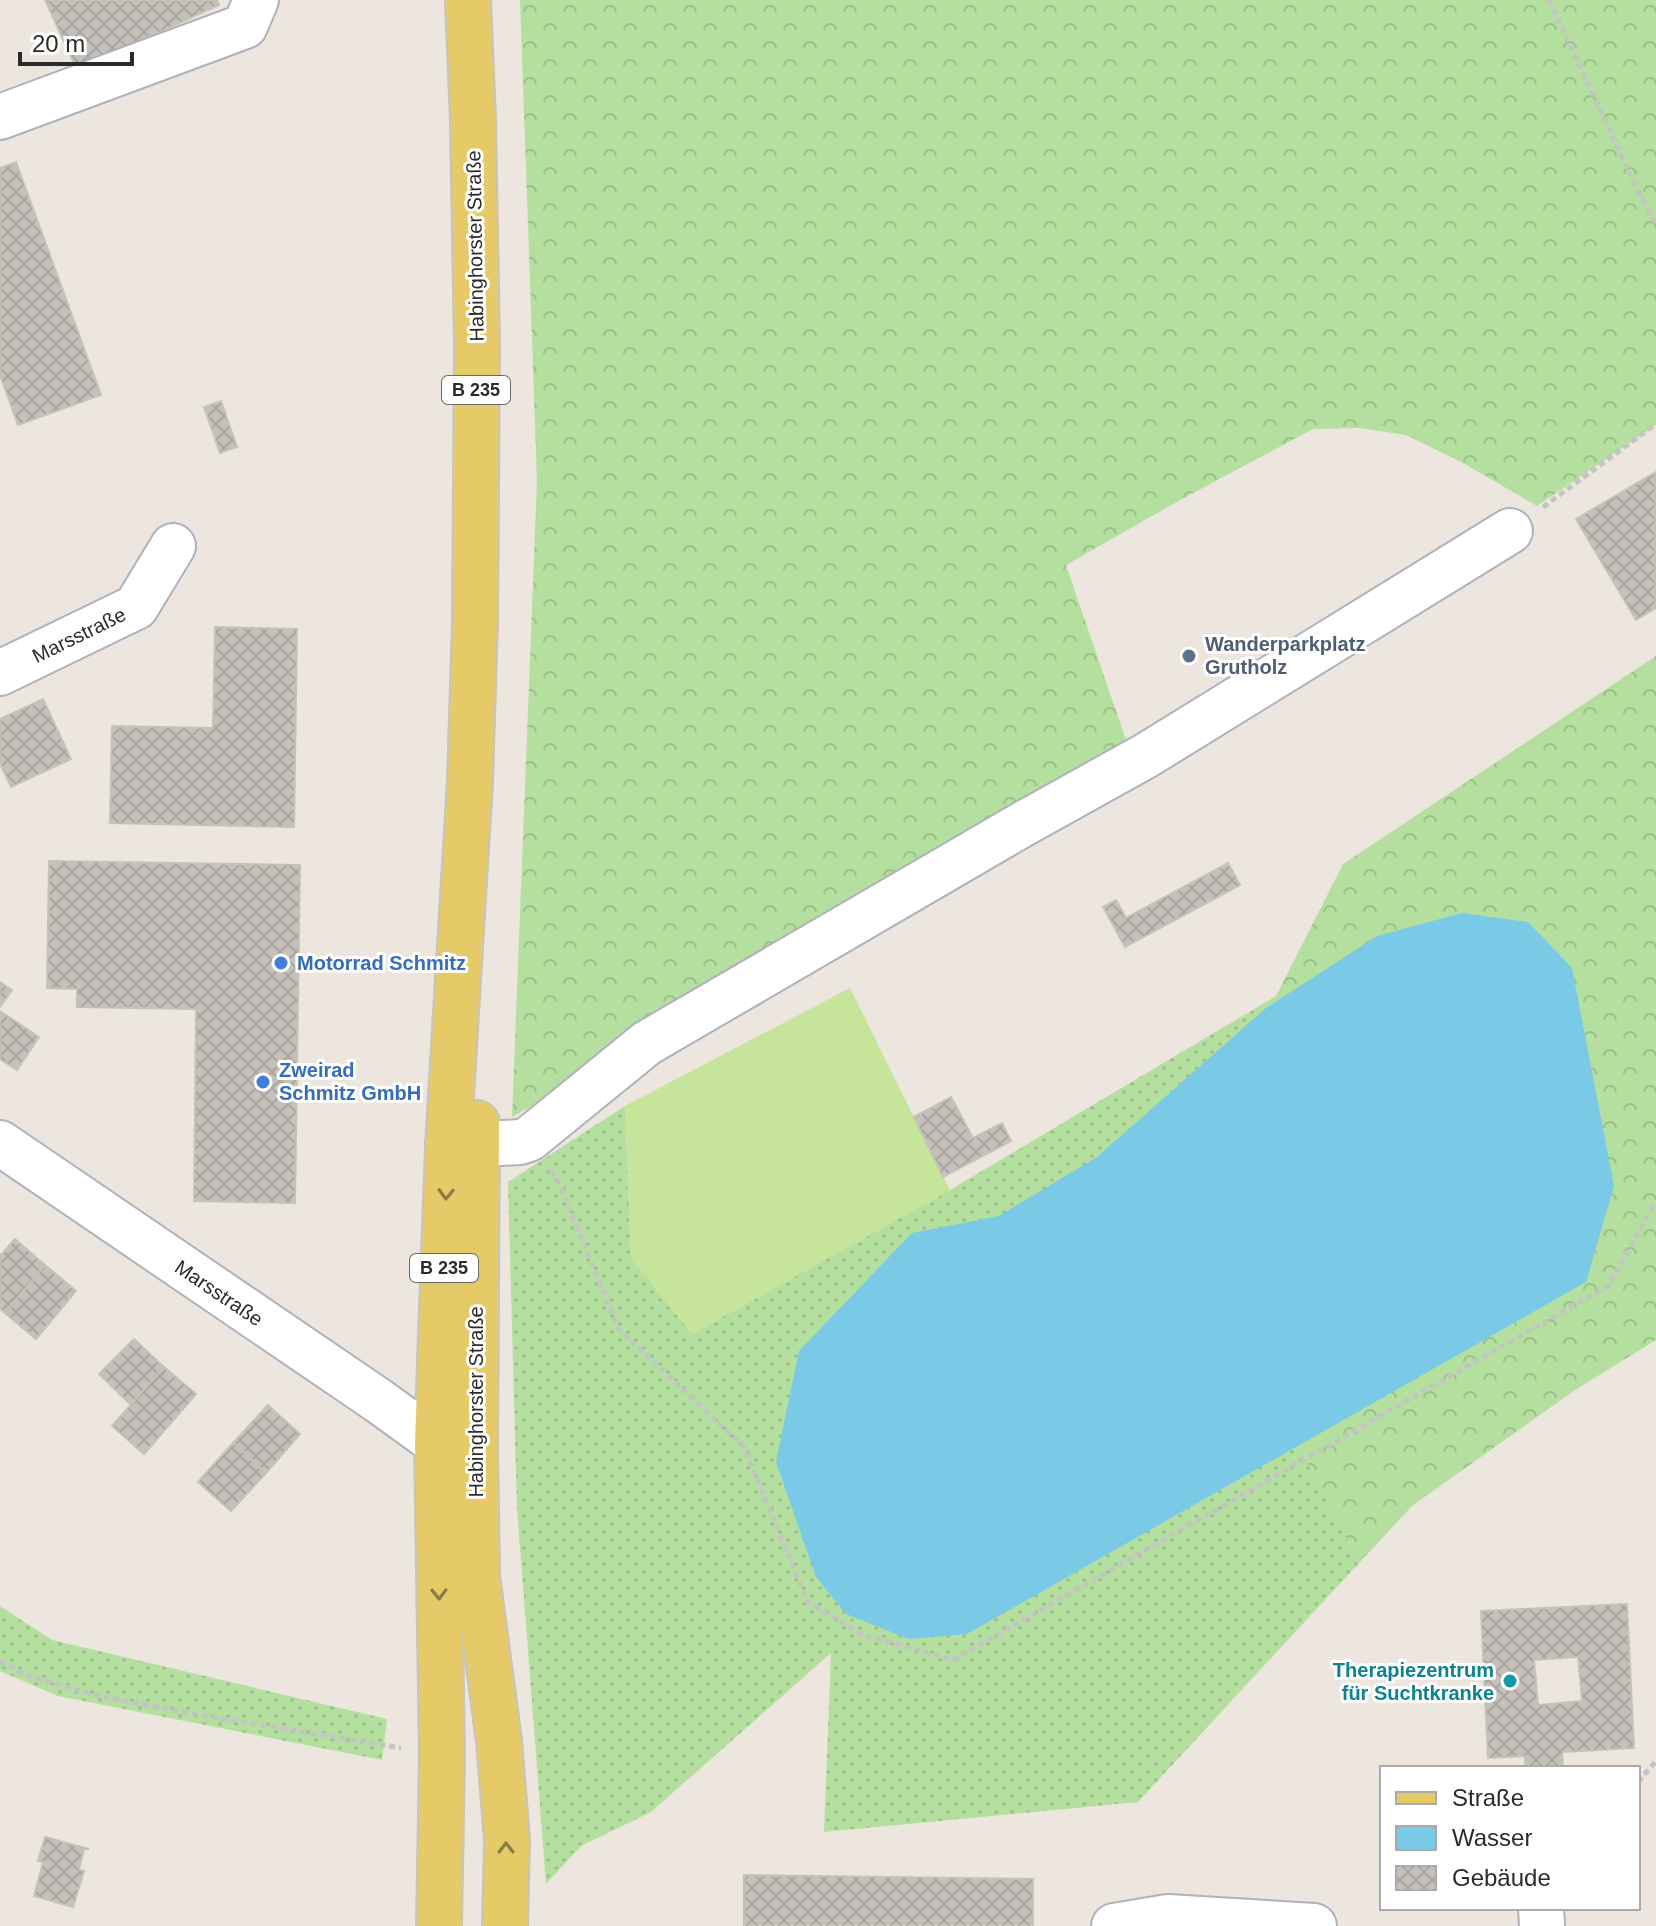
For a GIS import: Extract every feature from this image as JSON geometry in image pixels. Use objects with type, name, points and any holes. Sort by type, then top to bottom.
[{"type":"main road","name":"Habinghorster Straße","points":[[468,0],[477,347],[475,621],[463,1146],[477,1576],[499,1741],[507,1840],[505,1926]]},
{"type":"main road","name":"Habinghorster Straße","points":[[439,1926],[442,1755],[437,1443],[463,1146]]},
{"type":"main road","points":[[437,1443],[455,1460],[458,1527],[477,1576]]},
{"type":"street","points":[[0,117],[245,26],[256,0]]},
{"type":"street","points":[[463,1146],[529,1139],[647,1043],[1147,755],[1510,531]]},
{"type":"street","name":"Marsstraße","points":[[0,673],[136,607],[173,546]]},
{"type":"street","name":"Marsstraße","points":[[0,1143],[437,1443]]},
{"type":"street","points":[[1114,1926],[1168,1917],[1314,1926]]},
{"type":"path","points":[[1549,0],[1656,225]]},
{"type":"path","points":[[1510,531],[1656,424]]},
{"type":"path","points":[[529,1139],[560,1185],[618,1328],[744,1447],[807,1601],[863,1635],[953,1660],[1608,1286],[1656,1205]]},
{"type":"path","points":[[0,1661],[26,1675],[91,1694],[442,1755]]},
{"type":"path","points":[[1640,1780],[1656,1761]]},
{"type":"green space","points":[[520,0],[1656,0],[1656,425],[1537,506],[1463,463],[1406,435],[1359,428],[1313,429],[1066,565],[1128,746],[640,1045],[512,1117],[537,481]]},
{"type":"green space","points":[[1656,656],[1656,1340],[1575,1390],[1412,1506],[1359,1563],[1283,1415],[1475,1258],[1276,996],[1343,864]]},
{"type":"green space","points":[[850,988],[950,1190],[692,1334],[631,1258],[625,1106]]},
{"type":"green space","points":[[1276,996],[1475,1259],[1283,1415],[1359,1563],[1138,1802],[824,1832],[831,1653],[651,1812],[581,1846],[546,1884],[517,1508],[508,1182],[625,1106],[631,1258],[692,1334],[950,1190]]},
{"type":"green space","points":[[0,1606],[52,1640],[387,1719],[382,1760],[58,1696],[0,1671]]},
{"type":"water","points":[[1462,913],[1528,922],[1572,968],[1614,1186],[1586,1282],[967,1634],[909,1639],[846,1614],[816,1577],[776,1462],[799,1351],[912,1233],[999,1216],[1097,1157],[1266,1008],[1377,936]]},
{"type":"building","points":[[45,0],[217,0],[219,5],[77,70]]},
{"type":"building","points":[[16,162],[101,395],[18,425],[0,375],[0,168]]},
{"type":"building","points":[[221,401],[237,447],[220,453],[204,407]]},
{"type":"building","points":[[1656,472],[1656,608],[1636,620],[1576,519]]},
{"type":"building","points":[[215,627],[297,629],[294,827],[110,823],[112,726],[213,728]]},
{"type":"building","points":[[43,699],[71,759],[11,787],[0,763],[0,719]]},
{"type":"building","points":[[49,861],[300,865],[295,1203],[194,1201],[196,1009],[77,1007],[77,989],[47,988]]},
{"type":"building","points":[[1228,863],[1240,885],[1125,947],[1103,907],[1116,900],[1126,918]]},
{"type":"building","points":[[0,982],[12,990],[0,1007]]},
{"type":"building","points":[[0,1011],[39,1037],[17,1070],[0,1059]]},
{"type":"building","points":[[951,1097],[973,1138],[1002,1123],[1011,1141],[943,1177],[914,1117]]},
{"type":"building","points":[[15,1239],[45,1265],[5,1313],[0,1309],[0,1256]]},
{"type":"building","points":[[45,1265],[76,1291],[36,1339],[5,1313]]},
{"type":"building","points":[[134,1339],[164,1367],[131,1405],[99,1374]]},
{"type":"building","points":[[164,1367],[196,1394],[144,1454],[112,1426]]},
{"type":"building","points":[[268,1405],[300,1434],[266,1473],[233,1443]]},
{"type":"building","points":[[233,1443],[266,1473],[231,1511],[198,1482]]},
{"type":"building","name":"Therapiezentrum für Suchtkranke","points":[[1627,1604],[1634,1748],[1562,1752],[1563,1766],[1525,1766],[1525,1756],[1488,1758],[1481,1611]],"holes":[[[1578,1657],[1582,1701],[1538,1705],[1534,1660]]]},
{"type":"building","points":[[45,1837],[89,1849],[84,1849],[79,1870],[84,1871],[73,1907],[34,1896],[43,1862],[38,1861]]},
{"type":"building","points":[[744,1875],[1033,1879],[1033,1926],[744,1926]]},
{"type":"place","name":"Wanderparkplatz Grutholz","points":[[1189,656]]},
{"type":"place","name":"Motorrad Schmitz","points":[[281,963]]},
{"type":"place","name":"Zweirad Schmitz GmbH","points":[[263,1082]]},
{"type":"place","name":"Therapiezentrum für Suchtkranke","points":[[1510,1681]]}]
